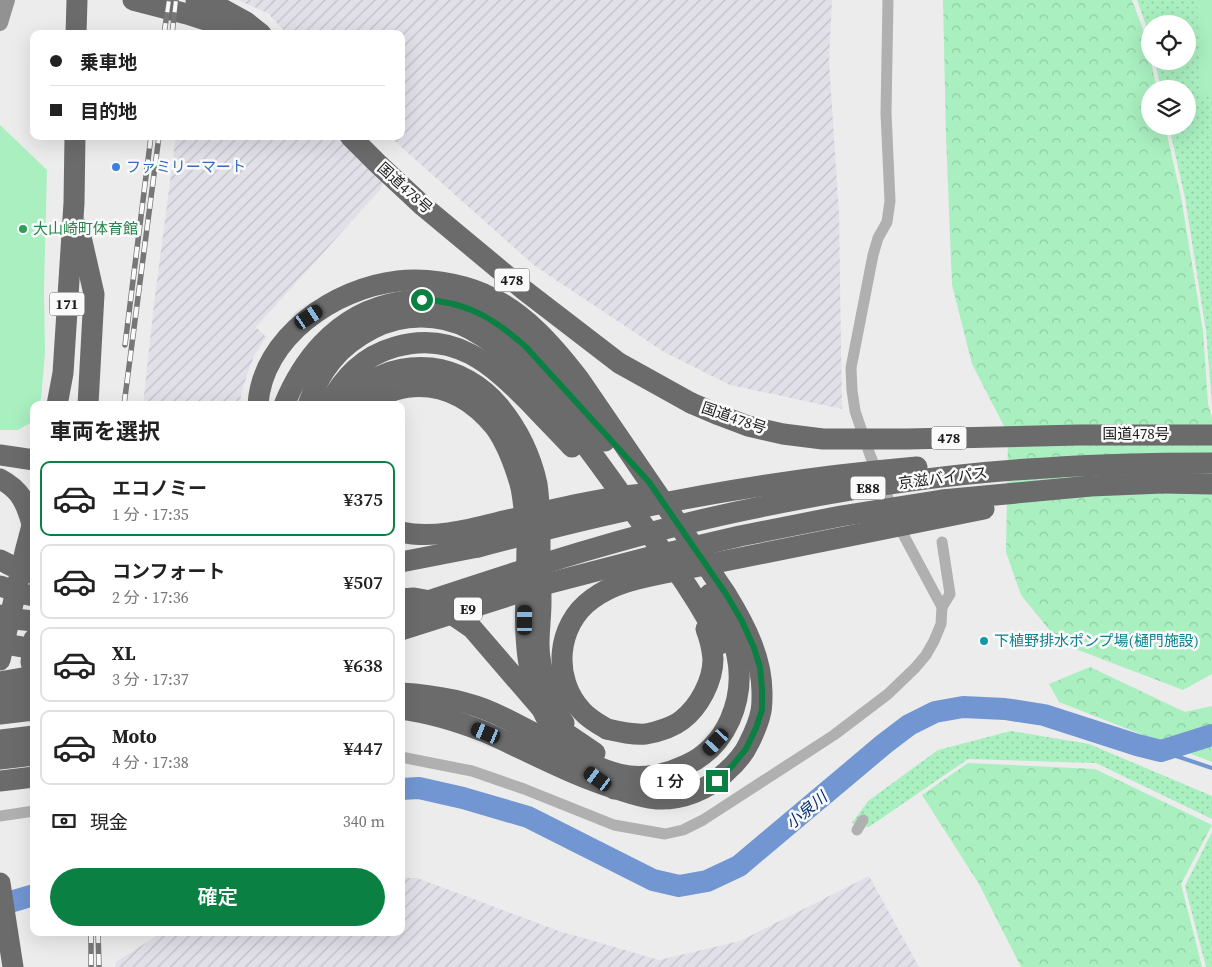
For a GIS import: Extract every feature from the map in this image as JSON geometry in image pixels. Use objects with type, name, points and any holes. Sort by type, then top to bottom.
[{"type":"highway","points":[[76,30],[77,0]]},
{"type":"highway","points":[[133,0],[187,14],[215,23],[226,30]]},
{"type":"highway","points":[[196,0],[216,6],[257,30]]},
{"type":"highway","name":"171","points":[[58,401],[63,373],[74,203],[75,140]]},
{"type":"highway","name":"国道478号","points":[[354,140],[423,206],[524,290],[619,363],[691,403],[748,426],[783,434],[822,439],[907,439],[1098,434],[1212,435]]},
{"type":"highway","points":[[74,203],[94,294],[88,401]]},
{"type":"highway","points":[[258,401],[264,377],[274,356],[286,339],[296,327],[340,298],[380,284],[399,281],[444,283],[470,289],[505,305],[527,320],[558,352],[579,379],[726,594],[742,621],[754,648],[760,667],[762,689],[762,710],[756,728],[746,749],[732,766],[717,781],[698,791],[658,799],[614,788],[578,775],[463,724],[423,712],[405,710]]},
{"type":"highway","points":[[286,401],[298,375],[322,343],[356,317],[377,307],[395,302],[433,300],[456,304],[488,318],[532,380],[593,454],[682,579],[712,626],[724,654],[728,674],[726,692],[721,708],[714,722],[694,746],[668,760],[639,764],[622,763],[604,757],[590,750],[553,722],[472,628],[443,608],[425,600],[405,599]]},
{"type":"highway","points":[[309,401],[320,377],[331,360],[361,335],[378,326],[414,317],[428,317],[455,322],[506,342],[536,359],[649,482]]},
{"type":"highway","points":[[330,401],[346,377],[373,356],[388,348],[423,342],[442,344],[459,349],[491,366],[505,378],[630,506]]},
{"type":"highway","points":[[349,401],[363,386],[381,375],[400,369],[420,367],[441,369],[457,374],[472,382],[492,398],[506,414],[530,458],[536,484],[539,507],[541,602],[539,645],[544,676],[550,696],[559,715],[567,727],[590,750]]},
{"type":"highway","points":[[376,401],[386,394],[415,386],[430,387],[444,391],[459,397],[473,406],[490,422],[504,441],[516,470],[524,505],[527,542],[525,641],[530,675],[535,693],[550,726],[572,757],[585,769],[614,788]]},
{"type":"highway","points":[[405,693],[446,698],[492,712],[592,766],[614,774],[654,776],[678,769],[694,762],[708,751],[723,734],[736,705],[739,688],[739,666],[734,643],[720,611],[618,458],[572,399]]},
{"type":"highway","points":[[0,455],[30,459]]},
{"type":"highway","name":"E88","points":[[405,561],[478,547],[598,516],[770,484],[889,469],[972,462],[1103,457],[1212,457]]},
{"type":"highway","name":"京滋バイパス","points":[[533,567],[694,522],[764,506],[877,486],[977,473],[1044,468],[1110,464],[1212,463]]},
{"type":"highway","points":[[0,479],[9,483],[19,493],[30,514]]},
{"type":"highway","points":[[693,596],[711,643],[713,661],[710,678],[693,709],[681,721],[663,730],[646,734],[626,733],[607,729],[582,712],[569,693],[562,673],[562,652],[567,630],[580,609],[590,600],[617,585],[660,574],[977,510],[1163,483]]},
{"type":"highway","name":"京滋バイパス","points":[[540,586],[731,538],[841,516],[942,500],[1091,486],[1163,483],[1212,484]]},
{"type":"highway","points":[[405,533],[428,535],[452,532],[596,500],[707,488],[770,484]]},
{"type":"highway","points":[[0,660],[30,531]]},
{"type":"highway","points":[[0,560],[30,573]]},
{"type":"highway","name":"E9","points":[[405,609],[533,567]]},
{"type":"highway","points":[[0,586],[30,595]]},
{"type":"highway","points":[[405,642],[540,586]]},
{"type":"highway","name":"E9","points":[[405,629],[540,586]]},
{"type":"highway","points":[[0,615],[30,621]]},
{"type":"highway","points":[[0,643],[30,648]]},
{"type":"highway","points":[[0,682],[30,677]]},
{"type":"highway","points":[[0,700],[30,694]]},
{"type":"highway","points":[[0,714],[30,710]]},
{"type":"highway","points":[[0,759],[30,764]]},
{"type":"highway","points":[[0,781],[30,765]]},
{"type":"highway","points":[[0,883],[8,951]]},
{"type":"street","points":[[0,23],[7,0]]},
{"type":"street","points":[[888,0],[886,113],[890,201],[887,222],[878,238],[873,255],[852,368],[854,404],[870,455],[904,536],[942,607]]},
{"type":"street","points":[[890,201],[895,214]]},
{"type":"street","points":[[405,758],[472,771],[524,789],[614,825],[665,834],[683,830],[703,820],[834,735],[888,694],[915,668],[926,655],[934,641],[941,624],[942,607],[950,594],[942,542]]},
{"type":"street","points":[[0,816],[30,812]]},
{"type":"shaded area","points":[[238,0],[832,0],[829,61],[839,215],[842,409],[730,385],[664,352],[535,266],[393,140],[405,140],[405,30],[283,30],[268,13]]},
{"type":"shaded area","points":[[175,140],[346,140],[384,183],[380,190],[256,327],[266,337],[254,356],[240,401],[143,401]]},
{"type":"shaded area","points":[[869,876],[919,967],[115,967],[116,962],[156,936],[405,936],[405,878],[417,878],[559,931],[659,960],[740,941]]},
{"type":"green space","points":[[943,0],[1132,0],[1141,24],[1141,70],[1153,70],[1155,80],[1141,80],[1141,135],[1167,135],[1181,197],[1203,331],[1208,404],[1212,418],[1212,674],[1183,690],[1060,643],[1021,595],[1006,552],[1008,434],[972,364],[952,285]]},
{"type":"green space","points":[[1137,0],[1212,0],[1212,405],[1206,331],[1185,198],[1171,135],[1196,135],[1196,80],[1159,80],[1157,70],[1196,70],[1196,15],[1142,15]]},
{"type":"green space","points":[[1197,0],[1212,0],[1212,97],[1201,97]]},
{"type":"green space","name":"大山崎町体育館","points":[[0,125],[47,170],[44,289],[45,353],[41,399],[40,401],[30,401],[30,423],[18,430],[0,430]]},
{"type":"green space","points":[[1090,667],[1185,712],[1212,706],[1212,762],[1059,702],[1049,684]]},
{"type":"green space","points":[[1011,731],[1089,744],[1212,796],[1212,819],[1096,763],[968,759],[869,827],[852,823],[868,801],[938,750]]},
{"type":"green space","points":[[968,763],[1095,769],[1212,825],[1181,884],[1202,967],[1021,967],[979,884],[922,795]]},
{"type":"green space","points":[[1212,832],[1212,967],[1206,967],[1185,886]]},
{"type":"waterway","name":"小泉川","points":[[405,789],[419,788],[463,798],[528,817],[653,880],[679,886],[707,881],[739,866],[884,744],[909,725],[935,712],[963,707],[1005,709],[1044,715],[1161,751],[1212,735]]},
{"type":"waterway","points":[[1161,751],[1212,768]]},
{"type":"waterway","name":"小泉川","points":[[0,905],[30,896]]},
{"type":"railway","points":[[165,30],[169,0]]},
{"type":"railway","points":[[172,30],[176,0]]},
{"type":"railway","points":[[125,345],[151,140]]},
{"type":"railway","points":[[125,401],[158,140]]},
{"type":"railway","points":[[91,936],[91,967]]},
{"type":"railway","points":[[98,936],[99,967]]},
{"type":"place","name":"ファミリーマート","points":[[116,167]]},
{"type":"place","name":"大山崎町体育館","points":[[23,229]]},
{"type":"place","name":"下植野排水ポンプ場(樋門施設)","points":[[984,641]]},
{"type":"route","points":[[422,300],[456,304],[472,310],[488,318],[525,346],[649,482],[726,594],[742,621],[760,667],[762,710],[746,749],[717,781]]}]
